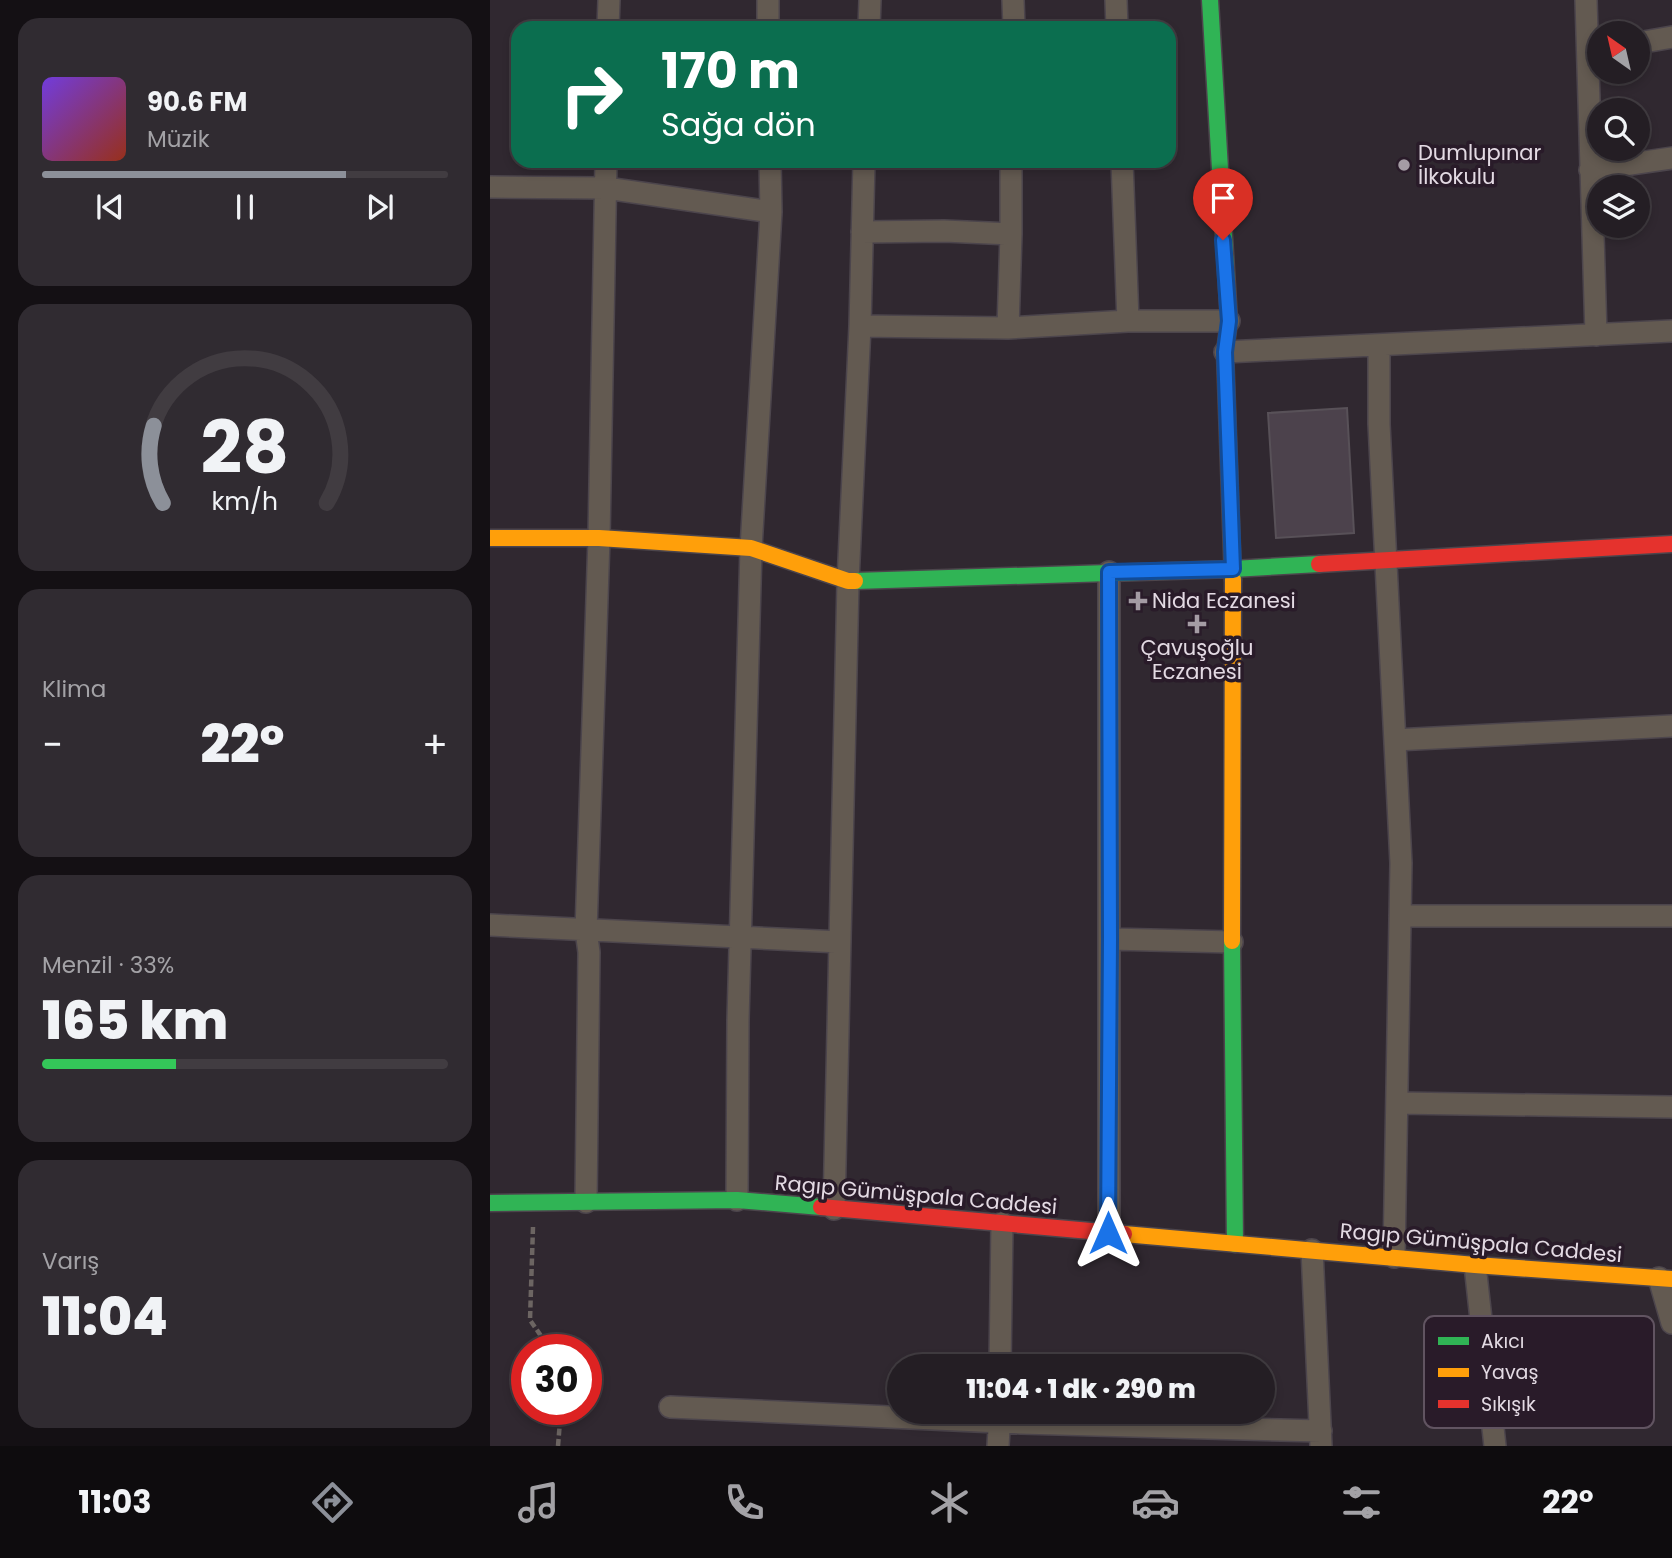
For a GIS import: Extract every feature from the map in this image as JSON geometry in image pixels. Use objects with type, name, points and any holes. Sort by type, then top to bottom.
[{"type":"street","points":[[608,21],[609,0]]},
{"type":"street","points":[[768,0],[768,21]]},
{"type":"street","points":[[869,21],[870,0]]},
{"type":"street","points":[[1013,0],[1014,21]]},
{"type":"street","points":[[1116,0],[1117,21]]},
{"type":"street","points":[[1210,0],[1229,321],[1225,352],[1233,569],[1232,942],[1235,1244]]},
{"type":"street","points":[[1586,0],[1589,21]]},
{"type":"street","points":[[1650,41],[1672,37]]},
{"type":"street","points":[[1592,84],[1590,170],[1596,335]]},
{"type":"street","points":[[1590,170],[1672,158]]},
{"type":"street","points":[[586,1202],[589,952],[586,931],[599,538],[606,168]]},
{"type":"street","points":[[737,1200],[738,1020],[751,548],[771,212],[770,168]]},
{"type":"street","points":[[834,1209],[848,581],[860,326],[864,168]]},
{"type":"street","points":[[1008,327],[1011,168]]},
{"type":"street","points":[[1122,168],[1128,321]]},
{"type":"street","points":[[490,187],[606,188],[771,212]]},
{"type":"street","points":[[862,232],[944,231],[1011,234]]},
{"type":"street","points":[[860,326],[1008,327],[1128,321],[1229,321]]},
{"type":"street","points":[[1225,352],[1672,331]]},
{"type":"street","points":[[1379,346],[1379,424],[1401,863],[1394,1257]]},
{"type":"street","points":[[490,538],[599,538],[751,548],[848,581],[1233,569],[1672,544]]},
{"type":"street","points":[[1108,1233],[1109,572]]},
{"type":"street","points":[[1395,740],[1672,726]]},
{"type":"street","points":[[1400,916],[1672,916]]},
{"type":"street","points":[[490,925],[840,942]]},
{"type":"street","points":[[1110,939],[1232,942]]},
{"type":"street","points":[[1397,1103],[1672,1107]]},
{"type":"street","name":"Ragıp Gümüşpala Caddesi","points":[[490,1203],[737,1200],[1475,1265],[1666,1278]]},
{"type":"street","points":[[1000,1354],[1002,1223]]},
{"type":"street","points":[[1106,1424],[1321,1438],[1312,1250]]},
{"type":"street","points":[[1475,1265],[1481,1316]]},
{"type":"street","points":[[1666,1278],[1672,1323]]},
{"type":"street","points":[[670,1407],[887,1414]]},
{"type":"street","points":[[998,1446],[999,1424]]},
{"type":"street","points":[[1493,1428],[1495,1446]]},
{"type":"path","points":[[534,1202],[530,1320],[540,1334]]},
{"type":"path","points":[[558,1446],[560,1425]]},
{"type":"building","points":[[1347,408],[1354,533],[1276,538],[1268,413]]},
{"type":"traffic: fast","points":[[1210,0],[1229,321],[1225,352],[1233,580]]},
{"type":"traffic: fast","points":[[855,581],[1319,564]]},
{"type":"traffic: fast","points":[[1232,941],[1235,1244]]},
{"type":"traffic: fast","points":[[490,1203],[737,1200],[821,1207]]},
{"type":"traffic: slow","points":[[490,538],[599,538],[751,548],[848,581],[855,581]]},
{"type":"traffic: slow","points":[[1232,941],[1233,580]]},
{"type":"traffic: slow","points":[[1124,1234],[1475,1265],[1672,1279]]},
{"type":"traffic: jam","points":[[1319,564],[1672,544]]},
{"type":"traffic: jam","points":[[821,1207],[1124,1234]]},
{"type":"place","name":"Dumlupınar İlkokulu","points":[[1404,165]]},
{"type":"place","name":"Nida Eczanesi","points":[[1138,601]]},
{"type":"place","name":"Çavuşoğlu Eczanesi","points":[[1197,624]]},
{"type":"route","points":[[1108,1233],[1109,572],[1233,569],[1225,352],[1229,321],[1223,240]]}]
